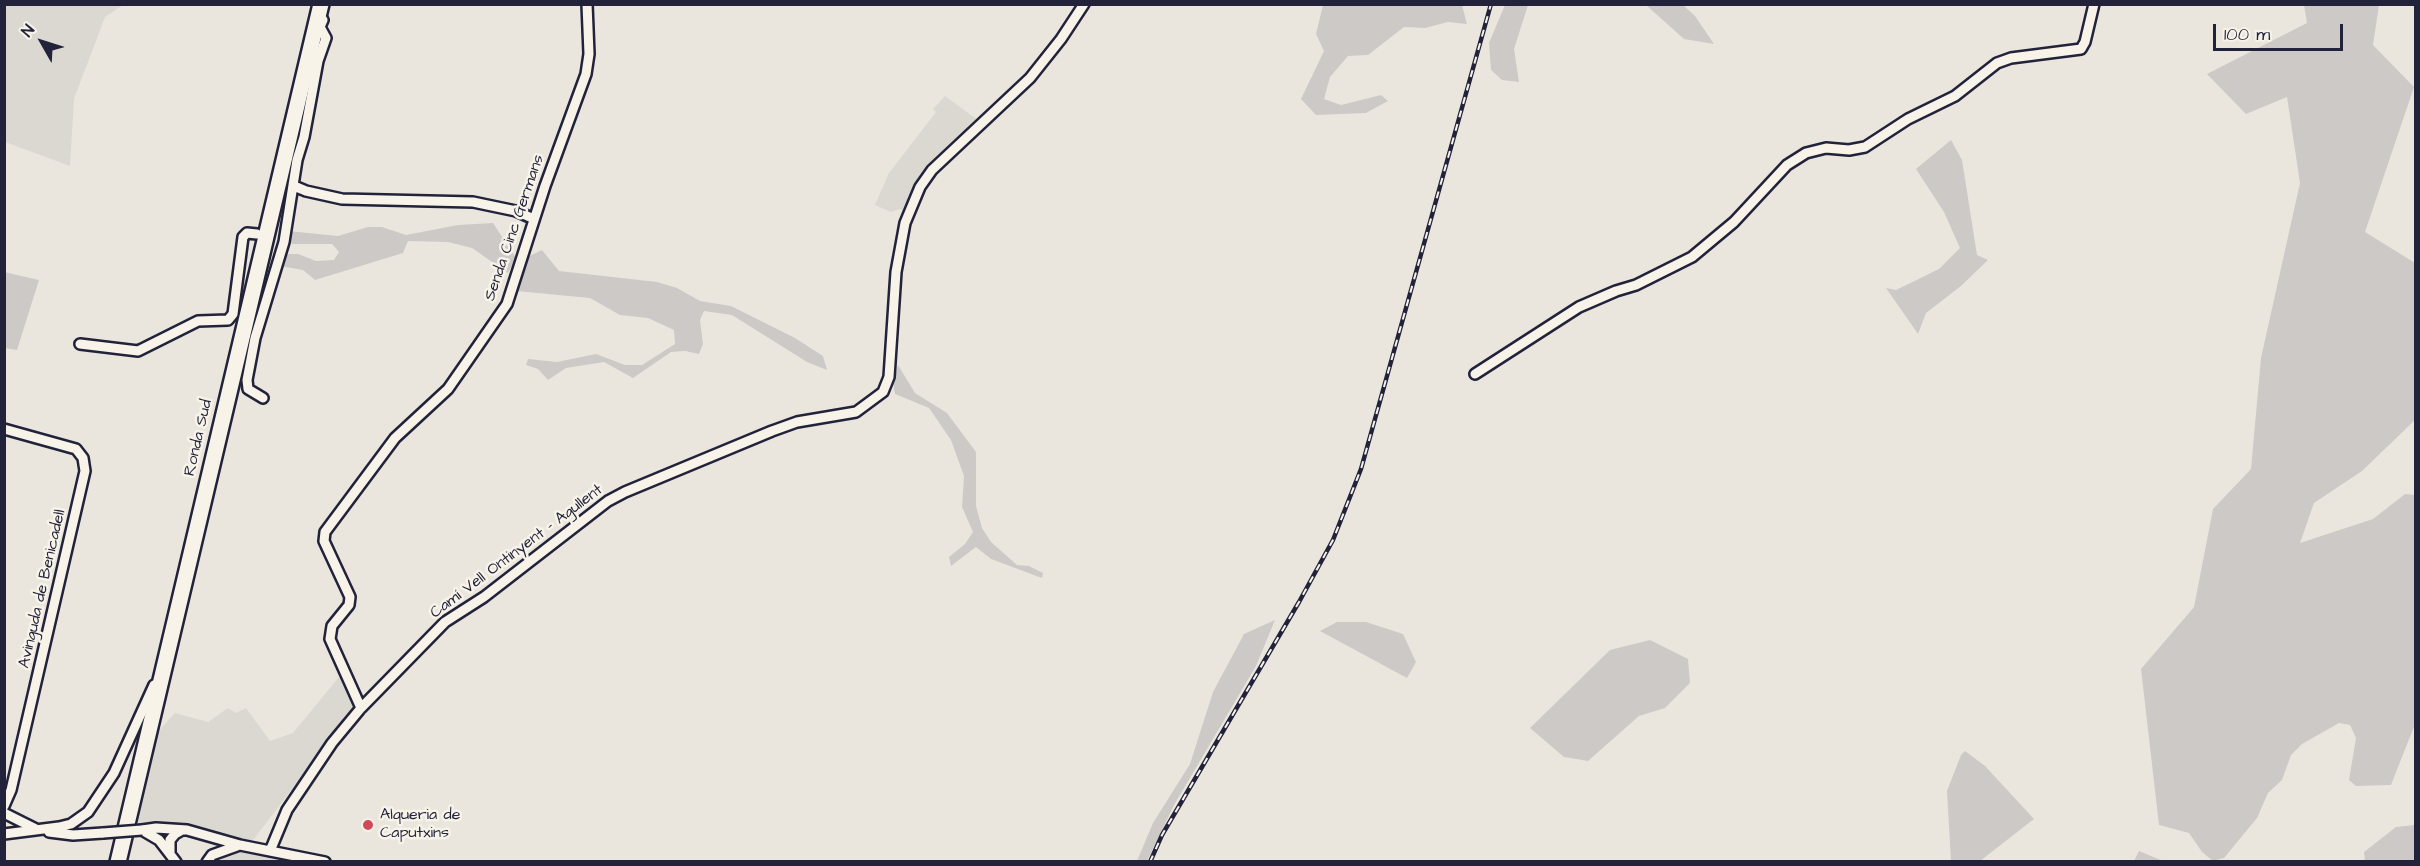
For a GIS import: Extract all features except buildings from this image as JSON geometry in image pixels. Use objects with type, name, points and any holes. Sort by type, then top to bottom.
[{"type":"main road","points":[[314,23],[315,4]]},
{"type":"main road","points":[[314,23],[321,4]]},
{"type":"main road","name":"Ronda Sud","points":[[118,861],[314,23]]},
{"type":"street","points":[[263,398],[248,388],[247,380],[255,338],[284,242],[285,223],[294,186],[297,160],[304,137],[318,61],[326,38],[320,27],[327,4]]},
{"type":"street","name":"Senda Cinc Germans","points":[[361,708],[330,639],[332,626],[349,605],[350,597],[324,541],[325,532],[395,438],[448,389],[503,312],[511,296],[515,273],[588,67],[587,4]]},
{"type":"street","name":"Camí Vell Ontinyent - Agullent","points":[[270,851],[287,810],[310,772],[361,708],[445,622],[484,597],[608,501],[797,422],[856,412],[883,393],[889,377],[896,272],[905,223],[920,187],[932,170],[1030,78],[1061,39],[1084,4]]},
{"type":"street","points":[[1475,374],[1579,307],[1636,285],[1692,257],[1734,222],[1787,165],[1806,153],[1826,148],[1849,150],[1865,147],[1908,119],[1955,96],[1997,63],[2011,58],[2081,49],[2085,42],[2094,4]]},
{"type":"street","points":[[294,186],[342,199],[473,202],[516,211],[534,219]]},
{"type":"street","points":[[80,344],[138,351],[198,321],[228,320],[232,314],[243,237],[247,233],[256,234]]},
{"type":"street","points":[[270,238],[284,242]]},
{"type":"street","name":"Avinguda de Benicadell","points":[[4,429],[70,447],[80,453],[85,464],[82,488],[11,790]]},
{"type":"street","points":[[9,833],[71,824],[95,805],[132,738],[166,658]]},
{"type":"street","points":[[4,806],[11,790]]},
{"type":"street","points":[[4,842],[16,825],[11,816],[11,790]]},
{"type":"street","points":[[11,816],[38,830],[72,835],[156,828],[183,830],[240,845],[325,861]]},
{"type":"street","points":[[142,830],[159,840],[173,859]]},
{"type":"street","points":[[173,859],[170,840],[183,830]]},
{"type":"street","points":[[208,837],[213,844],[210,858]]},
{"type":"street","points":[[210,858],[240,845]]},
{"type":"shaded area","points":[[4,5],[123,5],[105,17],[74,99],[70,166],[5,142]]},
{"type":"shaded area","points":[[1323,5],[1462,5],[1467,24],[1448,22],[1425,28],[1404,27],[1368,55],[1348,56],[1330,77],[1324,99],[1341,105],[1381,95],[1388,101],[1366,113],[1316,115],[1301,99],[1324,51],[1316,34]]},
{"type":"shaded area","points":[[1505,5],[1528,5],[1514,49],[1519,82],[1502,80],[1491,70],[1489,43]]},
{"type":"shaded area","points":[[1646,5],[1683,5],[1695,16],[1714,44],[1684,39]]},
{"type":"shaded area","points":[[2304,5],[2379,5],[2373,45],[2414,87],[2365,232],[2415,263],[2415,420],[2362,471],[2314,503],[2300,543],[2373,519],[2405,494],[2415,495],[2415,724],[2391,785],[2356,786],[2349,780],[2356,738],[2350,725],[2339,723],[2302,744],[2291,755],[2282,780],[2268,793],[2257,818],[2224,858],[2213,861],[2202,852],[2189,833],[2159,825],[2141,669],[2194,607],[2213,509],[2251,469],[2261,358],[2300,183],[2287,97],[2246,114],[2207,74],[2307,23]]},
{"type":"shaded area","points":[[945,96],[979,121],[930,165],[915,187],[905,212],[900,209],[891,212],[875,205],[889,173],[936,112],[933,109]]},
{"type":"shaded area","points":[[1951,140],[1962,160],[1977,255],[1988,260],[1961,286],[1926,313],[1918,334],[1886,288],[1896,290],[1939,269],[1960,248],[1944,212],[1916,169]]},
{"type":"shaded area","points":[[493,223],[516,258],[508,273],[472,248],[448,242],[408,241],[403,253],[315,280],[303,270],[280,266],[284,254],[298,254],[316,261],[334,260],[339,252],[332,244],[292,244],[288,231],[338,236],[368,227],[382,227],[406,235],[458,225]]},
{"type":"shaded area","points":[[542,250],[559,271],[657,282],[677,288],[700,301],[731,306],[795,338],[823,356],[827,370],[807,362],[732,315],[704,311],[700,320],[703,344],[699,354],[685,351],[671,352],[633,378],[604,362],[566,368],[548,380],[538,369],[526,365],[528,359],[557,362],[596,354],[625,365],[642,365],[675,344],[674,330],[648,318],[620,315],[590,298],[516,291],[523,259]]},
{"type":"shaded area","points":[[4,272],[39,280],[17,350],[5,348]]},
{"type":"shaded area","points":[[898,365],[915,393],[947,413],[976,452],[976,506],[982,528],[991,542],[1017,565],[1029,566],[1043,573],[1042,578],[991,559],[976,547],[951,566],[949,557],[965,544],[973,532],[962,507],[964,476],[951,440],[929,408],[895,394],[893,383]]},
{"type":"shaded area","points":[[1275,620],[1256,666],[1174,805],[1147,861],[1137,861],[1153,823],[1190,764],[1213,692],[1244,634]]},
{"type":"shaded area","points":[[1337,622],[1366,622],[1403,634],[1416,662],[1407,678],[1320,631]]},
{"type":"shaded area","points":[[1650,640],[1688,659],[1690,683],[1665,708],[1639,716],[1588,761],[1564,757],[1530,728],[1610,650]]},
{"type":"shaded area","points":[[339,677],[354,707],[254,839],[248,842],[200,829],[136,823],[154,736],[175,713],[208,722],[228,708],[236,713],[246,708],[270,741],[293,733]]},
{"type":"shaded area","points":[[1965,751],[1985,766],[2034,819],[1980,861],[1951,861],[1947,791],[1961,755]]},
{"type":"shaded area","points":[[2415,825],[2415,861],[2365,861],[2364,852],[2396,827]]},
{"type":"shaded area","points":[[237,851],[290,861],[219,862],[228,853]]},
{"type":"shaded area","points":[[2139,851],[2163,861],[2134,861]]},
{"type":"railway","points":[[1150,862],[1162,835],[1333,540],[1361,469],[1491,4]]},
{"type":"place","name":"Alqueria de Caputxins","points":[[368,825]]}]
